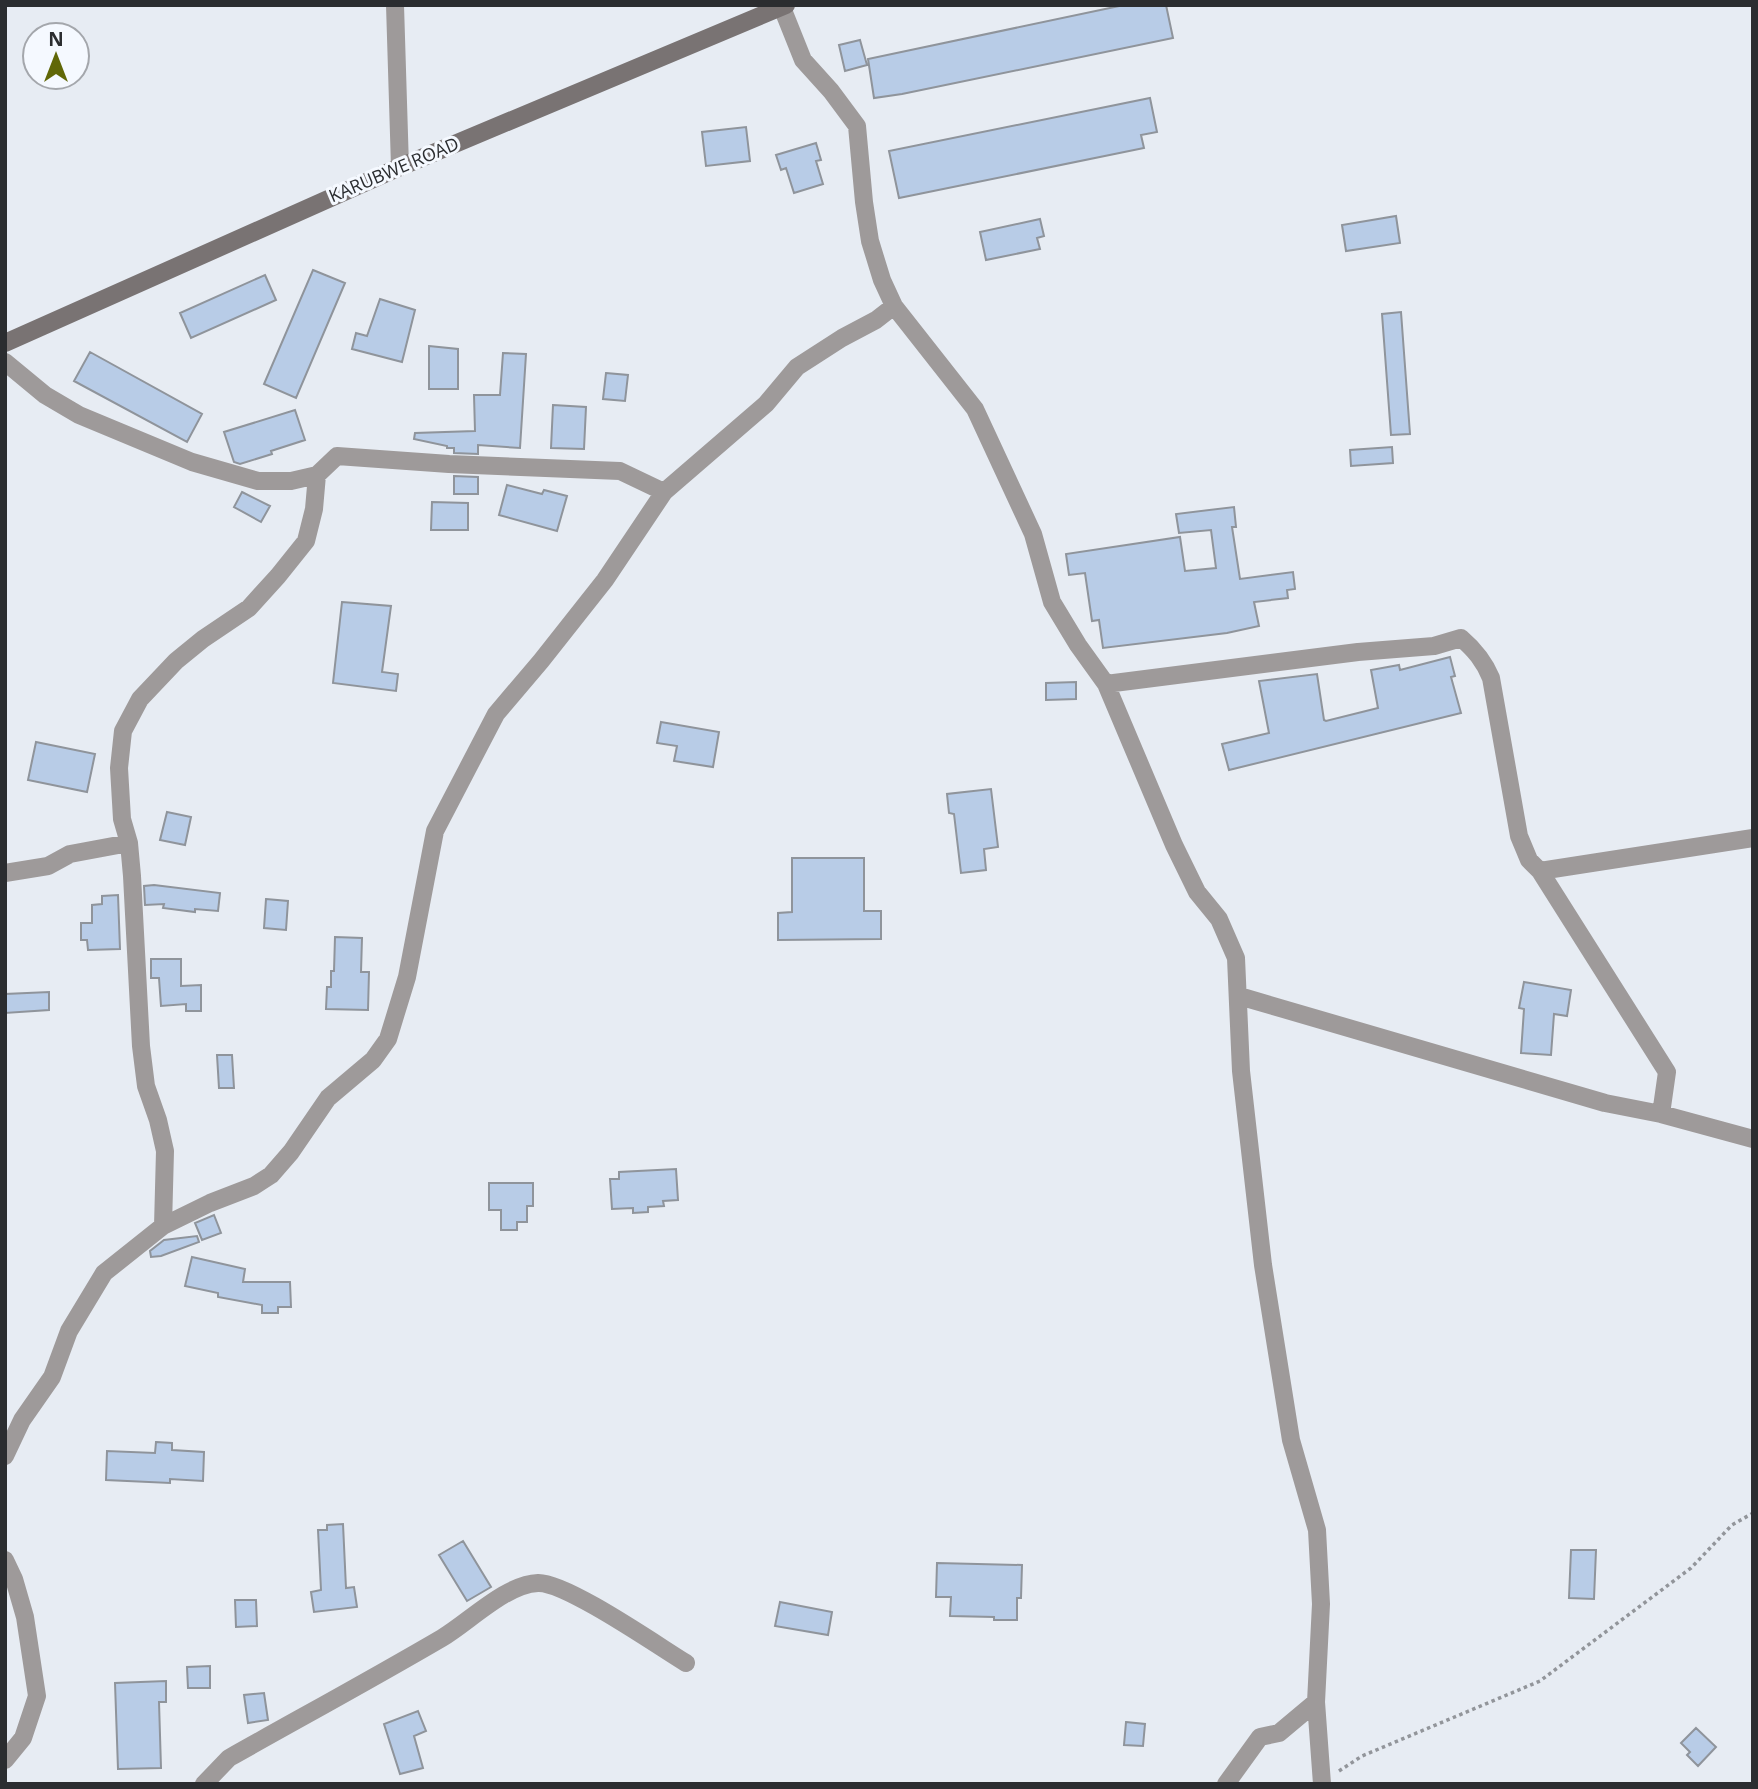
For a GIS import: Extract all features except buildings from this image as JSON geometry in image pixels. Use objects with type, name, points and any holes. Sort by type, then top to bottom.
[{"type":"street","points":[[395,5],[400,167]]},
{"type":"street","points":[[782,6],[803,60],[831,91],[857,127],[870,241],[882,280],[894,306],[975,409],[1033,534],[1052,602],[1106,684],[1174,845],[1197,892],[1219,919],[1236,958],[1241,1071],[1263,1265],[1291,1440],[1317,1530],[1321,1604],[1317,1702],[1322,1782]]},
{"type":"street","name":"KARUBWE ROAD","points":[[5,343],[400,167],[782,6]]},
{"type":"street","points":[[5,1456],[22,1420],[52,1377],[69,1331],[104,1273],[163,1226],[210,1203],[254,1186],[271,1175],[291,1152],[328,1098],[373,1060],[388,1039],[407,976],[435,831],[496,714],[605,580],[664,492],[766,404],[797,366],[876,320],[894,306]]},
{"type":"street","points":[[5,362],[45,395],[79,415],[192,462],[258,481],[291,481],[317,475],[337,456],[620,471],[664,492]]},
{"type":"street","points":[[163,1226],[165,1151],[146,1086],[141,1046],[132,876],[129,843],[122,819],[119,768],[123,731],[140,699],[176,661],[249,608],[306,541],[314,509],[317,475]]},
{"type":"street","points":[[1106,684],[1358,652],[1434,646],[1461,638],[1480,657],[1491,678],[1519,836],[1529,860],[1540,871],[1667,1072],[1661,1114]]},
{"type":"street","points":[[1540,871],[1753,838]]},
{"type":"street","points":[[5,873],[48,866],[70,854],[129,843]]},
{"type":"street","points":[[1239,996],[1605,1103],[1661,1114],[1753,1139]]},
{"type":"street","points":[[5,1560],[14,1579],[25,1617],[37,1696],[23,1738],[5,1760]]},
{"type":"street","points":[[204,1784],[229,1758],[444,1636],[496,1600],[519,1588],[537,1583],[558,1586],[686,1663]]},
{"type":"street","points":[[1226,1784],[1260,1737],[1279,1732],[1317,1702]]},
{"type":"path","points":[[1322,1782],[1363,1756],[1540,1681],[1691,1568],[1732,1525],[1753,1513]]}]
